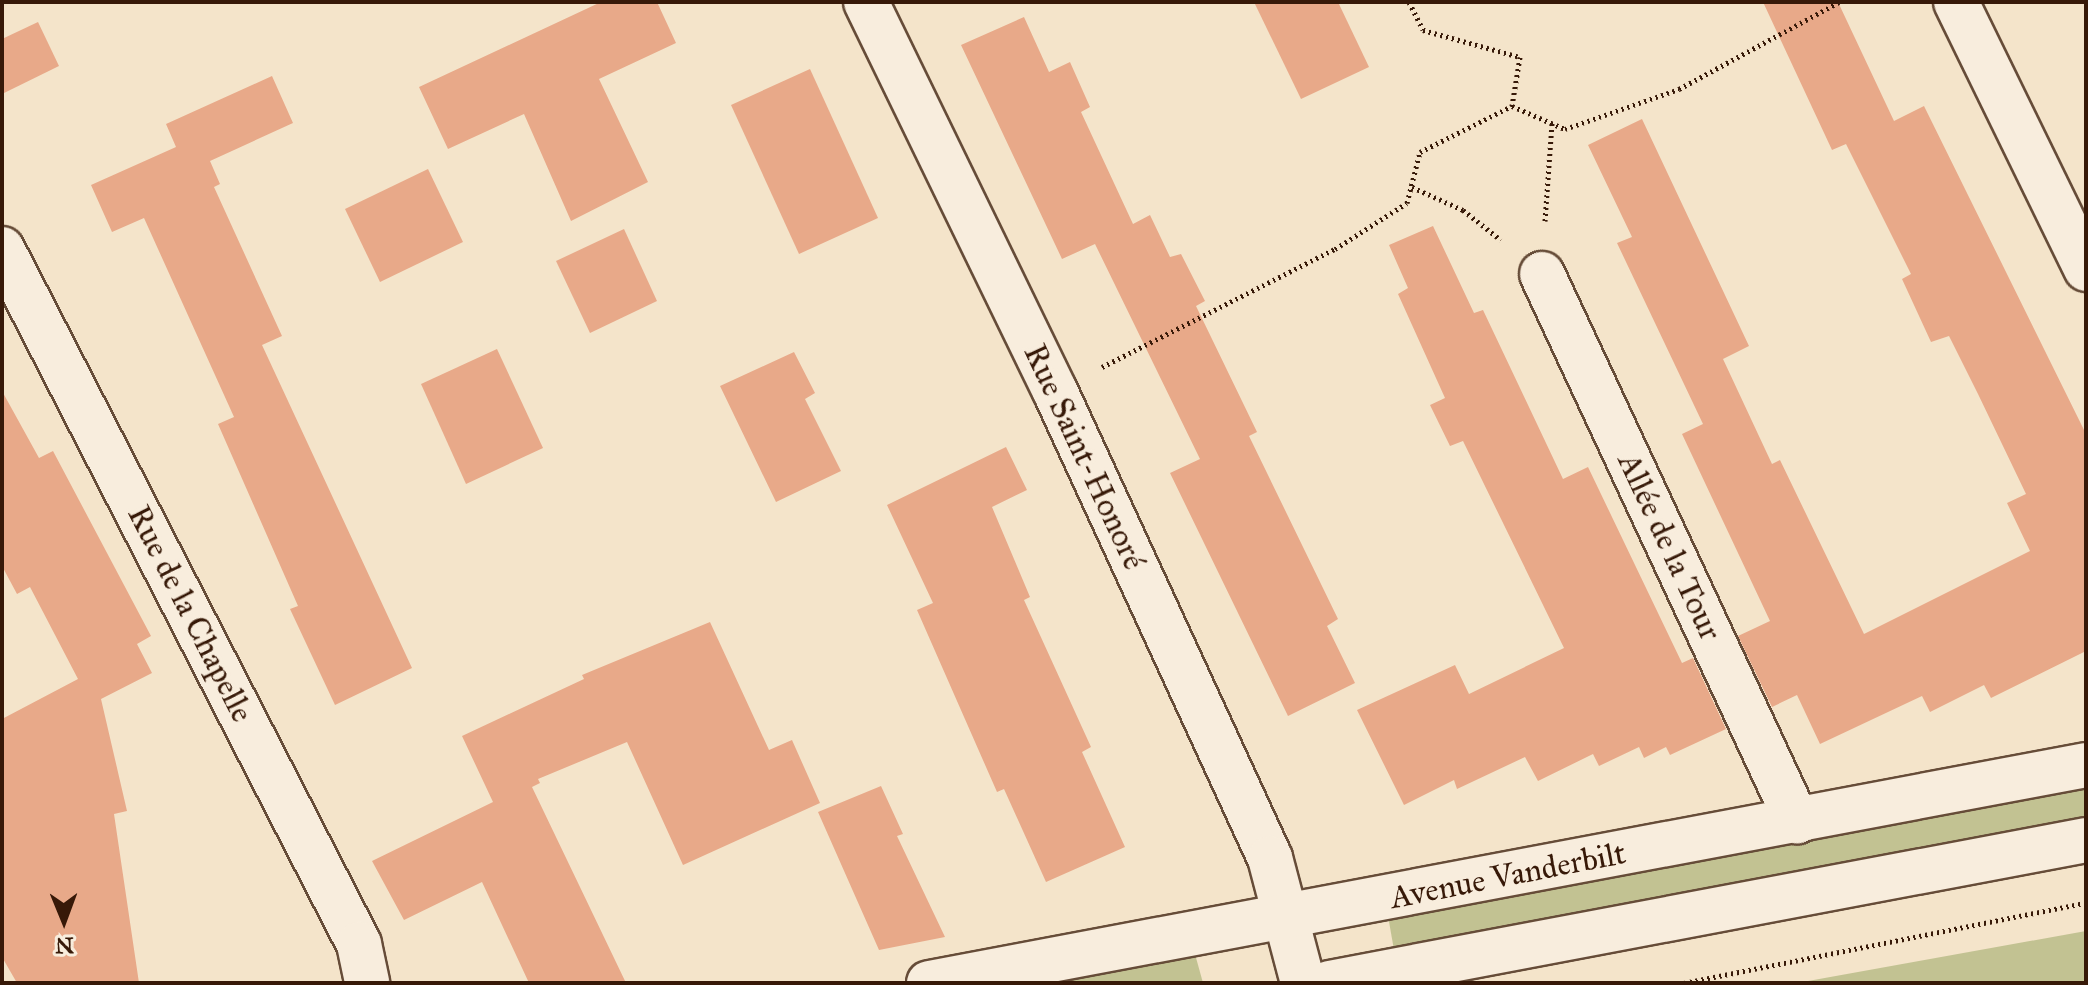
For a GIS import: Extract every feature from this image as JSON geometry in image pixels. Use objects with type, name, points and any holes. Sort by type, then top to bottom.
[{"type":"street","name":"Rue Saint-Honoré","points":[[866,2],[1055,391],[1270,858],[1303,983]]},
{"type":"street","points":[[1956,2],[2086,269]]},
{"type":"street","name":"Rue de la Chapelle","points":[[2,249],[359,944],[367,983]]},
{"type":"street","name":"Allée de la Tour","points":[[1542,274],[1797,821]]},
{"type":"street","name":"Avenue Vanderbilt","points":[[929,983],[2086,765]]},
{"type":"street","points":[[1329,983],[2086,840]]},
{"type":"path","points":[[1409,2],[1423,30],[1520,57],[1512,106]]},
{"type":"path","points":[[1055,391],[1335,249],[1407,203],[1420,152],[1512,106],[1565,129],[1679,89],[1839,2]]},
{"type":"path","points":[[1542,274],[1552,123]]},
{"type":"path","points":[[1412,187],[1463,210],[1542,274]]},
{"type":"path","points":[[1684,983],[2086,903]]},
{"type":"green space","points":[[2086,787],[2086,821],[1394,950],[1388,916]]},
{"type":"green space","points":[[2086,931],[2086,983],[1797,983]]},
{"type":"green space","points":[[1195,954],[1203,983],[1038,983]]},
{"type":"building","points":[[601,2],[657,2],[676,43],[599,79],[648,182],[571,221],[524,114],[448,149],[419,87]]},
{"type":"building","points":[[1254,2],[1338,2],[1369,67],[1301,99]]},
{"type":"building","points":[[1763,2],[1838,2],[1894,121],[1924,106],[2086,434],[2086,651],[1991,698],[1984,685],[1930,712],[1922,696],[1820,744],[1797,695],[1772,707],[1738,636],[1770,621],[1682,434],[1703,424],[1617,243],[1632,237],[1588,145],[1642,119],[1749,346],[1723,359],[1772,464],[1780,460],[1864,634],[2030,551],[2007,503],[2026,494],[1949,336],[1931,342],[1902,279],[1911,274],[1846,144],[1832,150]]},
{"type":"building","points":[[1024,17],[1049,72],[1070,62],[1090,107],[1081,112],[1133,224],[1150,215],[1170,257],[1181,254],[1205,301],[1196,306],[1257,432],[1249,436],[1338,619],[1327,626],[1355,683],[1288,716],[1170,473],[1200,459],[1095,244],[1062,259],[961,45]]},
{"type":"building","points":[[38,22],[59,66],[2,94],[2,39]]},
{"type":"building","points":[[810,69],[878,218],[799,254],[731,105]]},
{"type":"building","points":[[272,76],[293,123],[210,161],[220,184],[214,187],[282,336],[262,345],[412,668],[335,705],[290,609],[298,606],[218,424],[234,417],[144,218],[112,232],[91,185],[176,147],[166,124]]},
{"type":"building","points":[[428,169],[463,242],[380,282],[345,209]]},
{"type":"building","points":[[1433,226],[1474,313],[1483,310],[1563,479],[1588,467],[1682,663],[1693,658],[1726,729],[1670,755],[1666,747],[1644,758],[1639,747],[1599,766],[1593,754],[1538,781],[1525,757],[1457,789],[1454,780],[1404,805],[1357,710],[1455,665],[1469,694],[1564,648],[1463,441],[1450,446],[1430,405],[1445,398],[1398,294],[1408,288],[1389,245]]},
{"type":"building","points":[[624,229],[657,301],[590,333],[556,261]]},
{"type":"building","points":[[497,349],[543,448],[466,484],[421,384]]},
{"type":"building","points":[[794,352],[815,393],[805,399],[841,471],[776,502],[720,386]]},
{"type":"building","points":[[2,391],[39,458],[53,451],[151,636],[137,644],[152,673],[101,699],[127,811],[114,814],[139,983],[17,983],[2,957],[2,719],[78,679],[30,587],[17,594],[2,566]]},
{"type":"building","points":[[1006,447],[1027,490],[992,507],[1030,597],[1024,600],[1091,747],[1082,752],[1125,847],[1046,882],[1004,789],[997,792],[917,610],[933,603],[887,505]]},
{"type":"building","points":[[710,622],[769,750],[792,740],[820,803],[683,865],[627,742],[538,779],[540,783],[532,787],[626,983],[529,983],[482,882],[404,920],[372,861],[493,802],[462,736],[584,679],[582,675]]},
{"type":"building","points":[[881,786],[903,834],[897,836],[945,937],[879,950],[818,812]]}]
